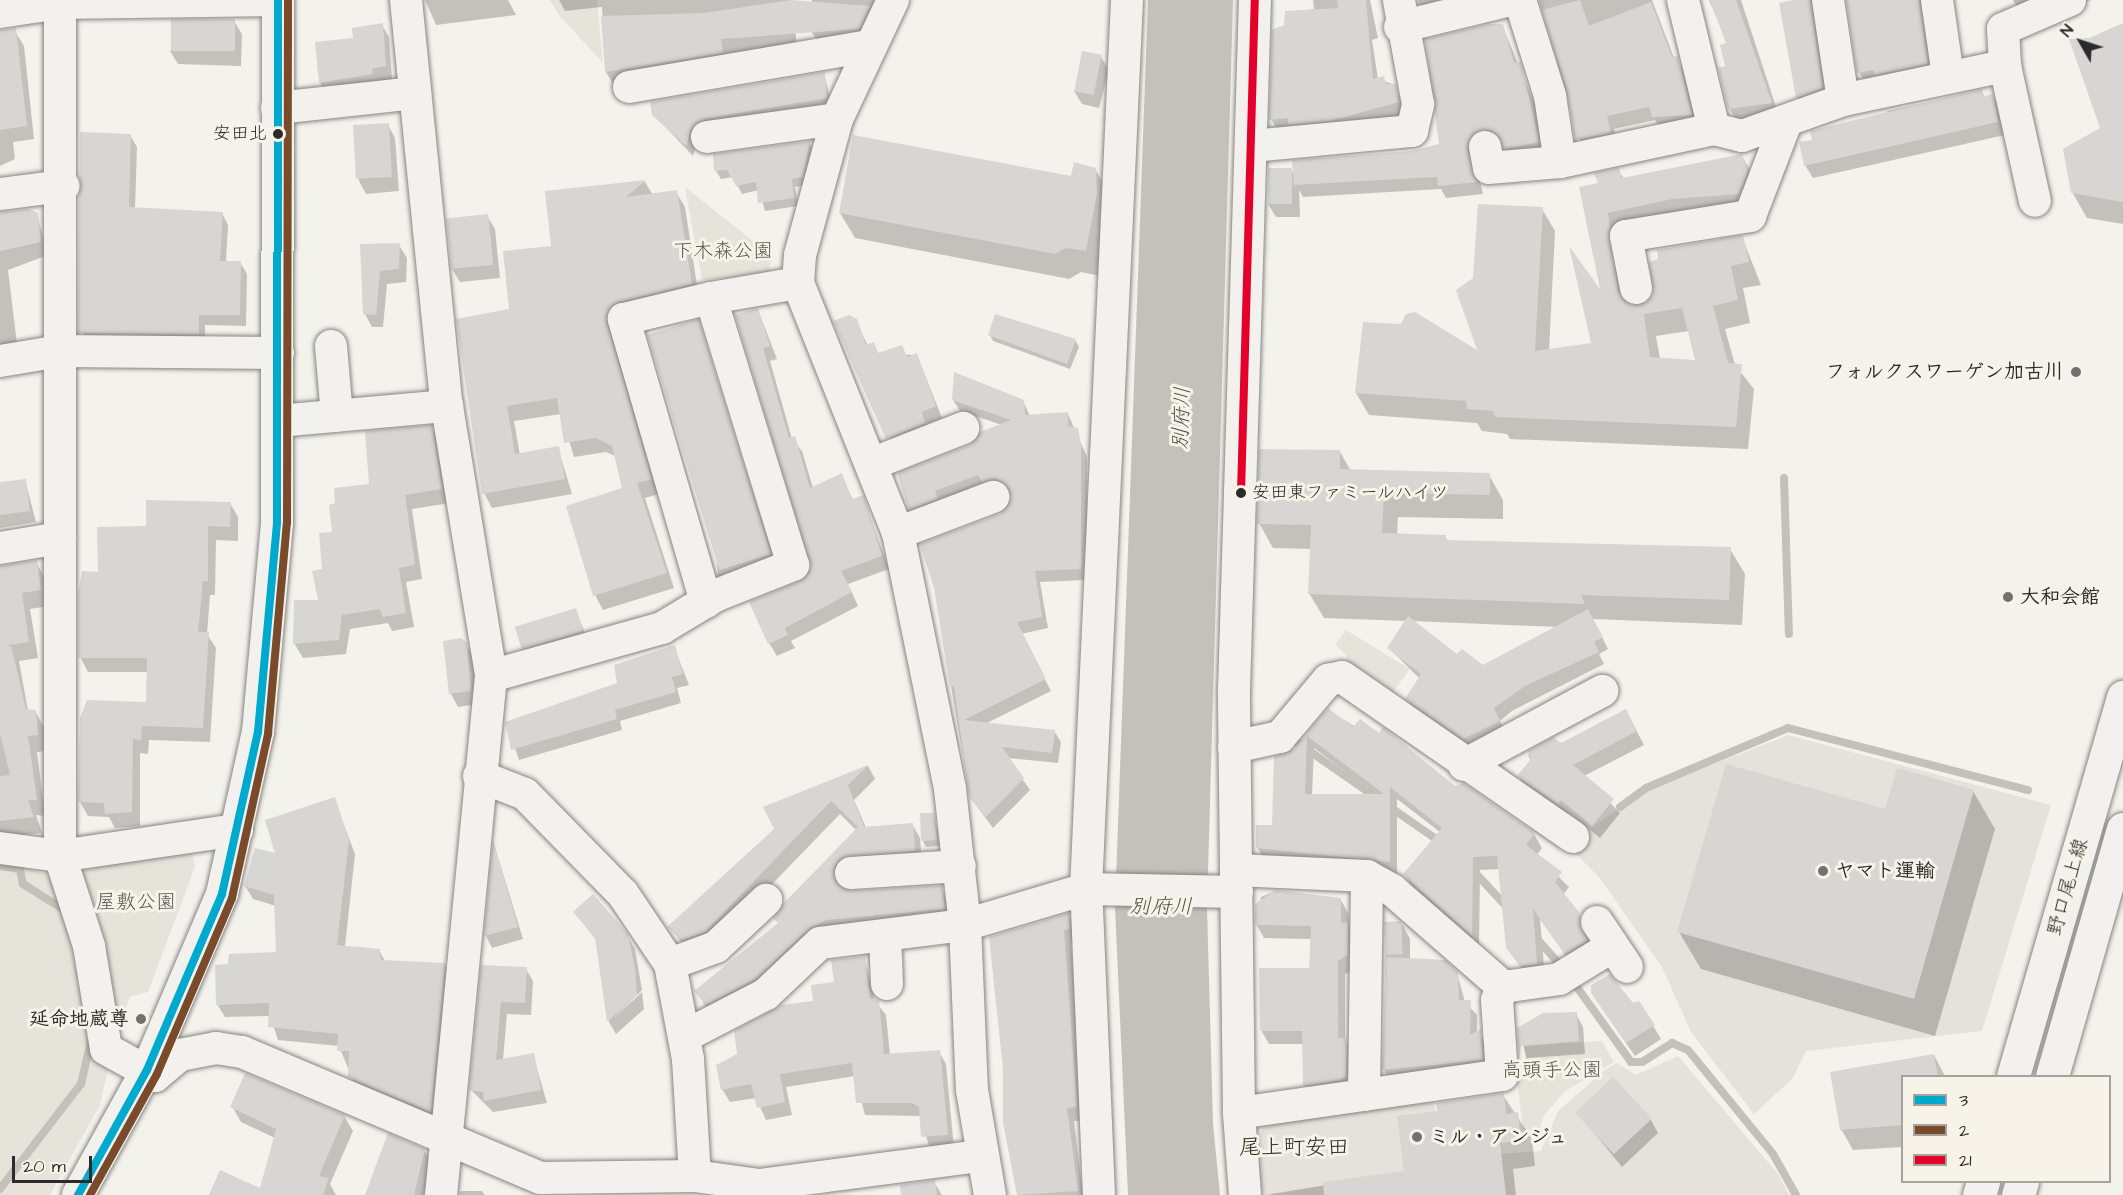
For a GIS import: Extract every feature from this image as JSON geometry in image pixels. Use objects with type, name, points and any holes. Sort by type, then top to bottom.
[{"type":"main road","name":"野口尾上線","points":[[2014,1075],[2123,697]]},
{"type":"main road","name":"野口尾上線","points":[[2053,1075],[2123,829]]},
{"type":"street","points":[[0,12],[60,2],[278,0],[278,421],[270,629],[258,732],[222,894],[147,1070],[78,1195]]},
{"type":"street","points":[[406,0],[447,406],[491,676],[479,776],[449,1142],[441,1195]]},
{"type":"street","points":[[893,0],[868,46],[837,119],[800,255],[798,283],[874,464],[898,533],[950,789],[965,925],[980,1156],[990,1195]]},
{"type":"street","points":[[1099,1195],[1086,889],[1127,0]]},
{"type":"street","points":[[1245,1195],[1239,1113],[1234,747],[1255,0]]},
{"type":"street","points":[[1252,146],[1412,130],[1418,104],[1400,13],[1510,0]]},
{"type":"street","points":[[1520,0],[1550,96],[1560,162]]},
{"type":"street","points":[[1683,0],[1699,50],[1714,129]]},
{"type":"street","points":[[1828,0],[1843,100]]},
{"type":"street","points":[[1937,0],[1948,76]]},
{"type":"street","points":[[2035,201],[2005,66],[2003,29],[2070,0]]},
{"type":"street","points":[[60,2],[63,186],[52,352],[51,540],[60,856],[89,946],[106,1049],[155,1076],[180,1054],[242,1052],[449,1142],[541,1178],[695,1176],[760,1190],[980,1156]]},
{"type":"street","points":[[629,87],[736,60],[868,46]]},
{"type":"street","points":[[1485,147],[1489,168],[1560,162],[1714,129],[1742,136],[1843,100],[1948,76],[2005,66]]},
{"type":"street","points":[[277,108],[415,93]]},
{"type":"street","points":[[707,137],[837,119]]},
{"type":"street","points":[[1636,288],[1626,236],[1750,216],[1786,122]]},
{"type":"street","points":[[0,194],[63,186]]},
{"type":"street","points":[[706,602],[624,319],[711,298],[798,283]]},
{"type":"street","points":[[491,676],[662,628],[706,602],[793,565],[711,298]]},
{"type":"street","points":[[331,346],[337,416]]},
{"type":"street","points":[[0,361],[52,352],[278,353]]},
{"type":"street","points":[[278,421],[447,406]]},
{"type":"street","points":[[874,464],[963,428]]},
{"type":"street","points":[[898,533],[993,497]]},
{"type":"street","points":[[0,549],[51,540]]},
{"type":"street","points":[[1234,747],[1280,737],[1328,680],[1342,677],[1464,765],[1573,837]]},
{"type":"street","points":[[1464,765],[1602,691]]},
{"type":"street","points":[[479,776],[525,794],[623,894],[670,964],[685,1036],[695,1176]]},
{"type":"street","points":[[0,848],[60,856],[237,830]]},
{"type":"street","points":[[851,873],[960,866]]},
{"type":"street","points":[[1364,1095],[1367,876]]},
{"type":"street","points":[[685,1036],[766,994],[820,943],[965,925],[1086,889],[1367,876],[1392,890],[1503,987]]},
{"type":"street","points":[[670,964],[716,947],[766,900]]},
{"type":"street","points":[[885,935],[887,984]]},
{"type":"street","points":[[1503,987],[1568,973],[1612,945]]},
{"type":"street","points":[[1239,1113],[1502,1075],[1497,1000],[1503,987]]},
{"type":"shaded area","points":[[1788,735],[2051,805],[1982,1031],[1806,1051],[1793,1078],[1754,1114],[1691,1032],[1662,967],[1599,877],[1573,851],[1586,831],[1645,791]]},
{"type":"shaded area","name":"ミル・アンジュ","points":[[1678,1056],[1778,1174],[1789,1195],[1263,1195],[1256,1141],[1266,1123],[1434,1101],[1440,1158],[1541,1151],[1558,1111],[1606,1069],[1617,1063],[1636,1075]]},
{"type":"green space","points":[[550,0],[597,0],[603,63],[559,15]]},
{"type":"green space","name":"下木森公園","points":[[685,187],[773,257],[768,273],[702,280]]},
{"type":"green space","points":[[1346,630],[1410,669],[1390,696],[1345,663],[1347,655],[1335,645]]},
{"type":"green space","name":"屋敷公園","points":[[191,850],[195,867],[148,992],[130,997],[123,1017],[110,1013],[71,863]]},
{"type":"green space","points":[[0,861],[62,879],[108,1070],[100,1105],[50,1195],[0,1195]]},
{"type":"green space","name":"高頭手公園","points":[[1602,1041],[1614,1062],[1564,1092],[1543,1117],[1537,1137],[1524,1138],[1516,1071],[1526,1070],[1524,1046]]},
{"type":"water","name":"別府川","points":[[1148,0],[1233,0],[1207,907],[1213,1124],[1220,1195],[1128,1195],[1115,907]]},
{"type":"building","points":[[791,0],[870,6],[859,29],[721,39],[723,53],[605,72],[601,16],[704,13]]},
{"type":"building","points":[[1337,0],[1366,0],[1373,79],[1384,76],[1386,84],[1396,84],[1399,102],[1330,121],[1288,125],[1288,118],[1269,120],[1272,30],[1284,25],[1285,11],[1338,8]]},
{"type":"building","points":[[1580,0],[1589,26],[1651,2],[1672,57],[1678,56],[1692,115],[1652,117],[1649,107],[1607,116],[1611,133],[1575,140],[1567,91],[1542,10]]},
{"type":"building","points":[[1710,0],[1736,0],[1772,103],[1728,109],[1718,68],[1725,66],[1720,45],[1726,43]]},
{"type":"building","points":[[1810,0],[1823,88],[1796,98],[1779,3]]},
{"type":"building","points":[[1846,0],[1919,0],[1928,64],[1875,75],[1873,70],[1857,73]]},
{"type":"building","points":[[171,19],[235,19],[235,51],[171,51]]},
{"type":"building","points":[[383,23],[386,66],[372,69],[373,74],[319,83],[315,42],[353,38],[352,28]]},
{"type":"building","points":[[2123,23],[2123,202],[2071,193],[2063,149],[2100,128],[2069,39],[2089,38]]},
{"type":"building","points":[[1489,24],[1503,24],[1514,63],[1521,62],[1539,142],[1504,149],[1491,130],[1474,133],[1467,150],[1477,182],[1438,186],[1437,177],[1294,185],[1292,160],[1412,151],[1439,144],[1425,39]]},
{"type":"building","points":[[16,28],[27,126],[0,130],[0,30]]},
{"type":"building","points":[[1082,51],[1102,55],[1094,95],[1074,91]]},
{"type":"building","points":[[825,72],[827,98],[704,119],[691,130],[686,146],[652,115],[650,102]]},
{"type":"building","points":[[1982,89],[1984,96],[1993,94],[1998,122],[1804,166],[1799,142],[1812,140],[1810,131]]},
{"type":"building","points":[[389,123],[392,177],[356,179],[353,125]]},
{"type":"building","points":[[80,132],[131,134],[129,207],[223,212],[220,261],[241,261],[240,315],[199,315],[199,334],[78,333]]},
{"type":"building","points":[[853,135],[1071,176],[1074,162],[1096,168],[1097,194],[1086,251],[1066,248],[1055,254],[839,213]]},
{"type":"building","points":[[810,141],[803,177],[792,179],[794,198],[758,203],[756,182],[736,186],[727,170],[714,171],[713,154]]},
{"type":"building","points":[[1742,154],[1748,171],[1739,194],[1672,199],[1608,213],[1618,291],[1631,305],[1647,302],[1653,294],[1649,262],[1658,259],[1657,250],[1743,235],[1749,262],[1731,266],[1738,300],[1713,306],[1728,363],[1742,364],[1736,427],[1495,417],[1493,411],[1467,409],[1466,401],[1355,393],[1363,322],[1401,324],[1406,314],[1415,312],[1477,350],[1456,290],[1473,278],[1478,204],[1543,207],[1535,351],[1591,343],[1569,246],[1600,289],[1579,187],[1598,183],[1594,173],[1619,168],[1622,178]],"holes":[[[1682,308],[1695,360],[1650,357],[1644,314]]]},
{"type":"building","points":[[1268,168],[1292,168],[1292,204],[1268,204]]},
{"type":"building","points":[[646,180],[626,197],[677,190],[692,284],[619,302],[611,307],[607,323],[652,479],[637,483],[667,573],[593,596],[566,506],[622,488],[612,446],[596,438],[564,443],[557,398],[507,406],[515,454],[559,446],[565,479],[482,494],[456,319],[509,309],[503,251],[551,246],[545,191]]},
{"type":"building","points":[[28,209],[38,213],[41,242],[0,251],[0,212]]},
{"type":"building","points":[[488,214],[493,265],[452,269],[446,218]]},
{"type":"building","points":[[400,243],[399,269],[380,271],[376,315],[363,314],[360,244]]},
{"type":"building","points":[[758,308],[770,346],[763,348],[789,438],[795,436],[810,488],[842,473],[852,499],[864,495],[882,556],[841,571],[852,592],[785,628],[788,635],[768,644],[749,602],[800,581],[811,568],[735,315]]},
{"type":"building","points":[[995,314],[1076,339],[1067,364],[988,335]]},
{"type":"building","points":[[849,315],[857,319],[866,345],[874,342],[878,353],[902,345],[907,357],[917,353],[936,406],[922,412],[925,423],[886,439],[833,321]]},
{"type":"building","points":[[699,319],[771,554],[719,570],[647,335]]},
{"type":"building","points":[[954,372],[1024,400],[1025,415],[1068,412],[1068,426],[1078,428],[1081,445],[1081,569],[1035,571],[1042,617],[1017,622],[1046,679],[964,720],[1055,730],[1052,753],[1002,747],[1024,778],[986,817],[969,797],[954,686],[950,687],[934,588],[920,544],[1000,514],[1011,500],[1010,491],[996,479],[982,482],[978,475],[935,491],[938,499],[909,510],[897,473],[970,445],[980,432],[1011,420],[952,400]]},
{"type":"building","points":[[432,425],[442,489],[405,495],[415,565],[399,568],[406,613],[383,617],[380,609],[342,615],[339,640],[293,644],[294,600],[318,600],[312,571],[322,569],[319,533],[332,532],[329,505],[335,503],[334,488],[369,484],[365,431]]},
{"type":"building","points":[[1259,449],[1340,450],[1340,469],[1490,473],[1490,495],[1384,493],[1382,533],[1446,535],[1445,540],[1731,547],[1729,600],[1581,595],[1585,604],[1308,594],[1311,525],[1257,524]]},
{"type":"building","points":[[26,479],[30,511],[0,515],[0,482]]},
{"type":"building","points":[[146,500],[231,502],[230,527],[208,526],[208,581],[203,581],[198,632],[209,632],[203,728],[142,726],[141,740],[133,739],[132,812],[105,814],[104,803],[78,802],[80,718],[87,700],[146,702],[147,658],[78,658],[78,594],[82,571],[98,572],[97,527],[146,526]]},
{"type":"building","points":[[37,560],[41,590],[22,593],[29,642],[3,646],[11,646],[26,709],[36,710],[38,735],[28,736],[37,800],[28,800],[34,817],[0,821],[0,776],[10,775],[0,733],[0,566]]},
{"type":"building","points":[[576,608],[583,631],[522,650],[515,627]]},
{"type":"building","points":[[1588,609],[1603,637],[1594,642],[1599,652],[1525,686],[1494,708],[1500,721],[1463,739],[1405,699],[1421,674],[1387,648],[1408,616],[1457,654],[1462,649],[1483,665]]},
{"type":"building","points":[[461,638],[467,643],[471,691],[449,694],[443,641]]},
{"type":"building","points":[[675,645],[683,674],[672,677],[676,692],[615,710],[617,719],[511,750],[505,722],[617,683],[614,665]]},
{"type":"building","points":[[1328,708],[1353,727],[1360,719],[1379,733],[1383,727],[1455,786],[1463,783],[1535,833],[1526,845],[1562,872],[1555,882],[1579,912],[1588,940],[1565,954],[1533,909],[1537,964],[1520,966],[1506,948],[1497,856],[1473,857],[1472,936],[1403,874],[1442,828],[1390,787],[1390,862],[1256,848],[1256,825],[1272,825],[1274,757],[1294,749]],"holes":[[[1307,736],[1384,794],[1305,794]]]},
{"type":"building","points":[[1626,709],[1637,731],[1573,765],[1614,799],[1592,826],[1561,800],[1558,804],[1517,776],[1531,759],[1528,751],[1553,737],[1561,743]]},
{"type":"building","name":"ヤマト運輸","points":[[1726,764],[1885,809],[1897,768],[1974,790],[1914,999],[1677,932]]},
{"type":"building","points":[[868,765],[848,785],[864,827],[913,823],[915,851],[842,858],[835,866],[836,882],[852,891],[942,885],[945,909],[826,920],[808,930],[755,979],[706,1005],[694,991],[778,923],[773,918],[783,904],[858,827],[831,801],[705,932],[682,940],[667,927],[774,829],[763,807]]},
{"type":"building","points":[[335,797],[349,840],[337,945],[380,949],[381,960],[445,963],[431,1112],[348,1077],[349,1051],[337,1051],[338,1034],[268,1027],[269,1003],[216,1005],[215,965],[228,964],[229,954],[276,952],[274,895],[244,886],[255,848],[275,853],[265,820]]},
{"type":"building","points":[[920,813],[934,813],[937,840],[921,841]]},
{"type":"building","points":[[493,840],[518,927],[484,936]]},
{"type":"building","points":[[1275,890],[1341,898],[1341,923],[1348,922],[1348,955],[1338,961],[1338,1038],[1347,1038],[1346,1075],[1340,1080],[1303,1086],[1302,1031],[1260,1031],[1259,968],[1309,968],[1311,926],[1255,925],[1255,904]]},
{"type":"building","points":[[593,894],[628,934],[635,969],[637,995],[607,1022],[595,937],[573,912]]},
{"type":"building","points":[[1069,913],[1070,929],[1064,930],[1077,1107],[1067,1108],[1078,1191],[1017,1195],[1003,1123],[1003,1069],[989,937]]},
{"type":"building","points":[[1401,921],[1403,954],[1386,955],[1384,922]]},
{"type":"building","points":[[865,956],[870,998],[879,1000],[884,1054],[940,1050],[948,1135],[921,1137],[919,1107],[912,1103],[856,1103],[852,1063],[780,1074],[785,1102],[757,1108],[751,1084],[721,1090],[716,1065],[737,1054],[734,1031],[781,1005],[813,1001],[811,985],[834,982],[831,960]]},
{"type":"building","points":[[1386,957],[1445,960],[1458,972],[1459,1000],[1471,1000],[1470,1035],[1481,1029],[1483,1060],[1382,1070]]},
{"type":"building","points":[[481,965],[527,967],[525,1003],[501,1002],[496,1060],[534,1053],[541,1090],[484,1101],[483,1092],[469,1090]]},
{"type":"building","points":[[1610,974],[1633,1003],[1639,1001],[1655,1025],[1626,1043],[1591,993],[1591,985]]},
{"type":"building","points":[[1577,1012],[1579,1041],[1521,1046],[1519,1058],[1517,1028],[1543,1013]]},
{"type":"building","points":[[1934,1054],[1938,1075],[1901,1075],[1901,1125],[1840,1130],[1830,1072]]},
{"type":"building","points":[[245,1073],[345,1115],[319,1176],[329,1178],[323,1195],[209,1195],[220,1170],[260,1188],[276,1129],[230,1107]]},
{"type":"building","points":[[1613,1077],[1652,1119],[1614,1154],[1575,1112]]},
{"type":"building","points":[[1504,1093],[1506,1114],[1518,1112],[1521,1141],[1500,1143],[1506,1195],[1324,1195],[1323,1182],[1404,1171],[1397,1116],[1437,1111],[1436,1103]]},
{"type":"building","points":[[388,1133],[425,1149],[414,1195],[365,1195]]},
{"type":"building","points":[[935,1180],[937,1195],[901,1195],[900,1185]]},
{"type":"waterway","points":[[1784,478],[1789,634]]},
{"type":"waterway","points":[[1620,807],[1646,788],[1788,728],[2028,790]]},
{"type":"waterway","points":[[1295,741],[1443,844]]},
{"type":"waterway","points":[[1467,864],[1507,907]]},
{"type":"waterway","points":[[0,866],[20,869],[23,884],[66,911]]},
{"type":"waterway","points":[[1528,929],[1564,969]]},
{"type":"waterway","points":[[1571,979],[1631,1062],[1642,1062],[1672,1043],[1688,1050],[1773,1154],[1796,1195]]},
{"type":"waterway","points":[[0,1189],[81,1084],[91,1041]]},
{"type":"transit line","name":"3","points":[[78,1195],[147,1070],[222,894],[258,732],[277,523],[278,0]]},
{"type":"transit line","name":"2","points":[[90,1195],[157,1074],[232,898],[268,734],[287,523],[288,0]]},
{"type":"transit line","name":"21","points":[[1241,493],[1255,0]]},
{"type":"place","name":"安田北","points":[[278,134]]},
{"type":"place","name":"フォルクスワーゲン加古川","points":[[2076,372]]},
{"type":"place","name":"安田東ファミールハイツ","points":[[1241,493]]},
{"type":"place","name":"大和会館","points":[[2008,597]]},
{"type":"place","name":"ヤマト運輸","points":[[1823,871]]},
{"type":"place","name":"延命地蔵尊","points":[[141,1019]]},
{"type":"place","name":"ミル・アンジュ","points":[[1417,1137]]},
{"type":"district","name":"尾上町安田","points":[[1294,1148]]}]
